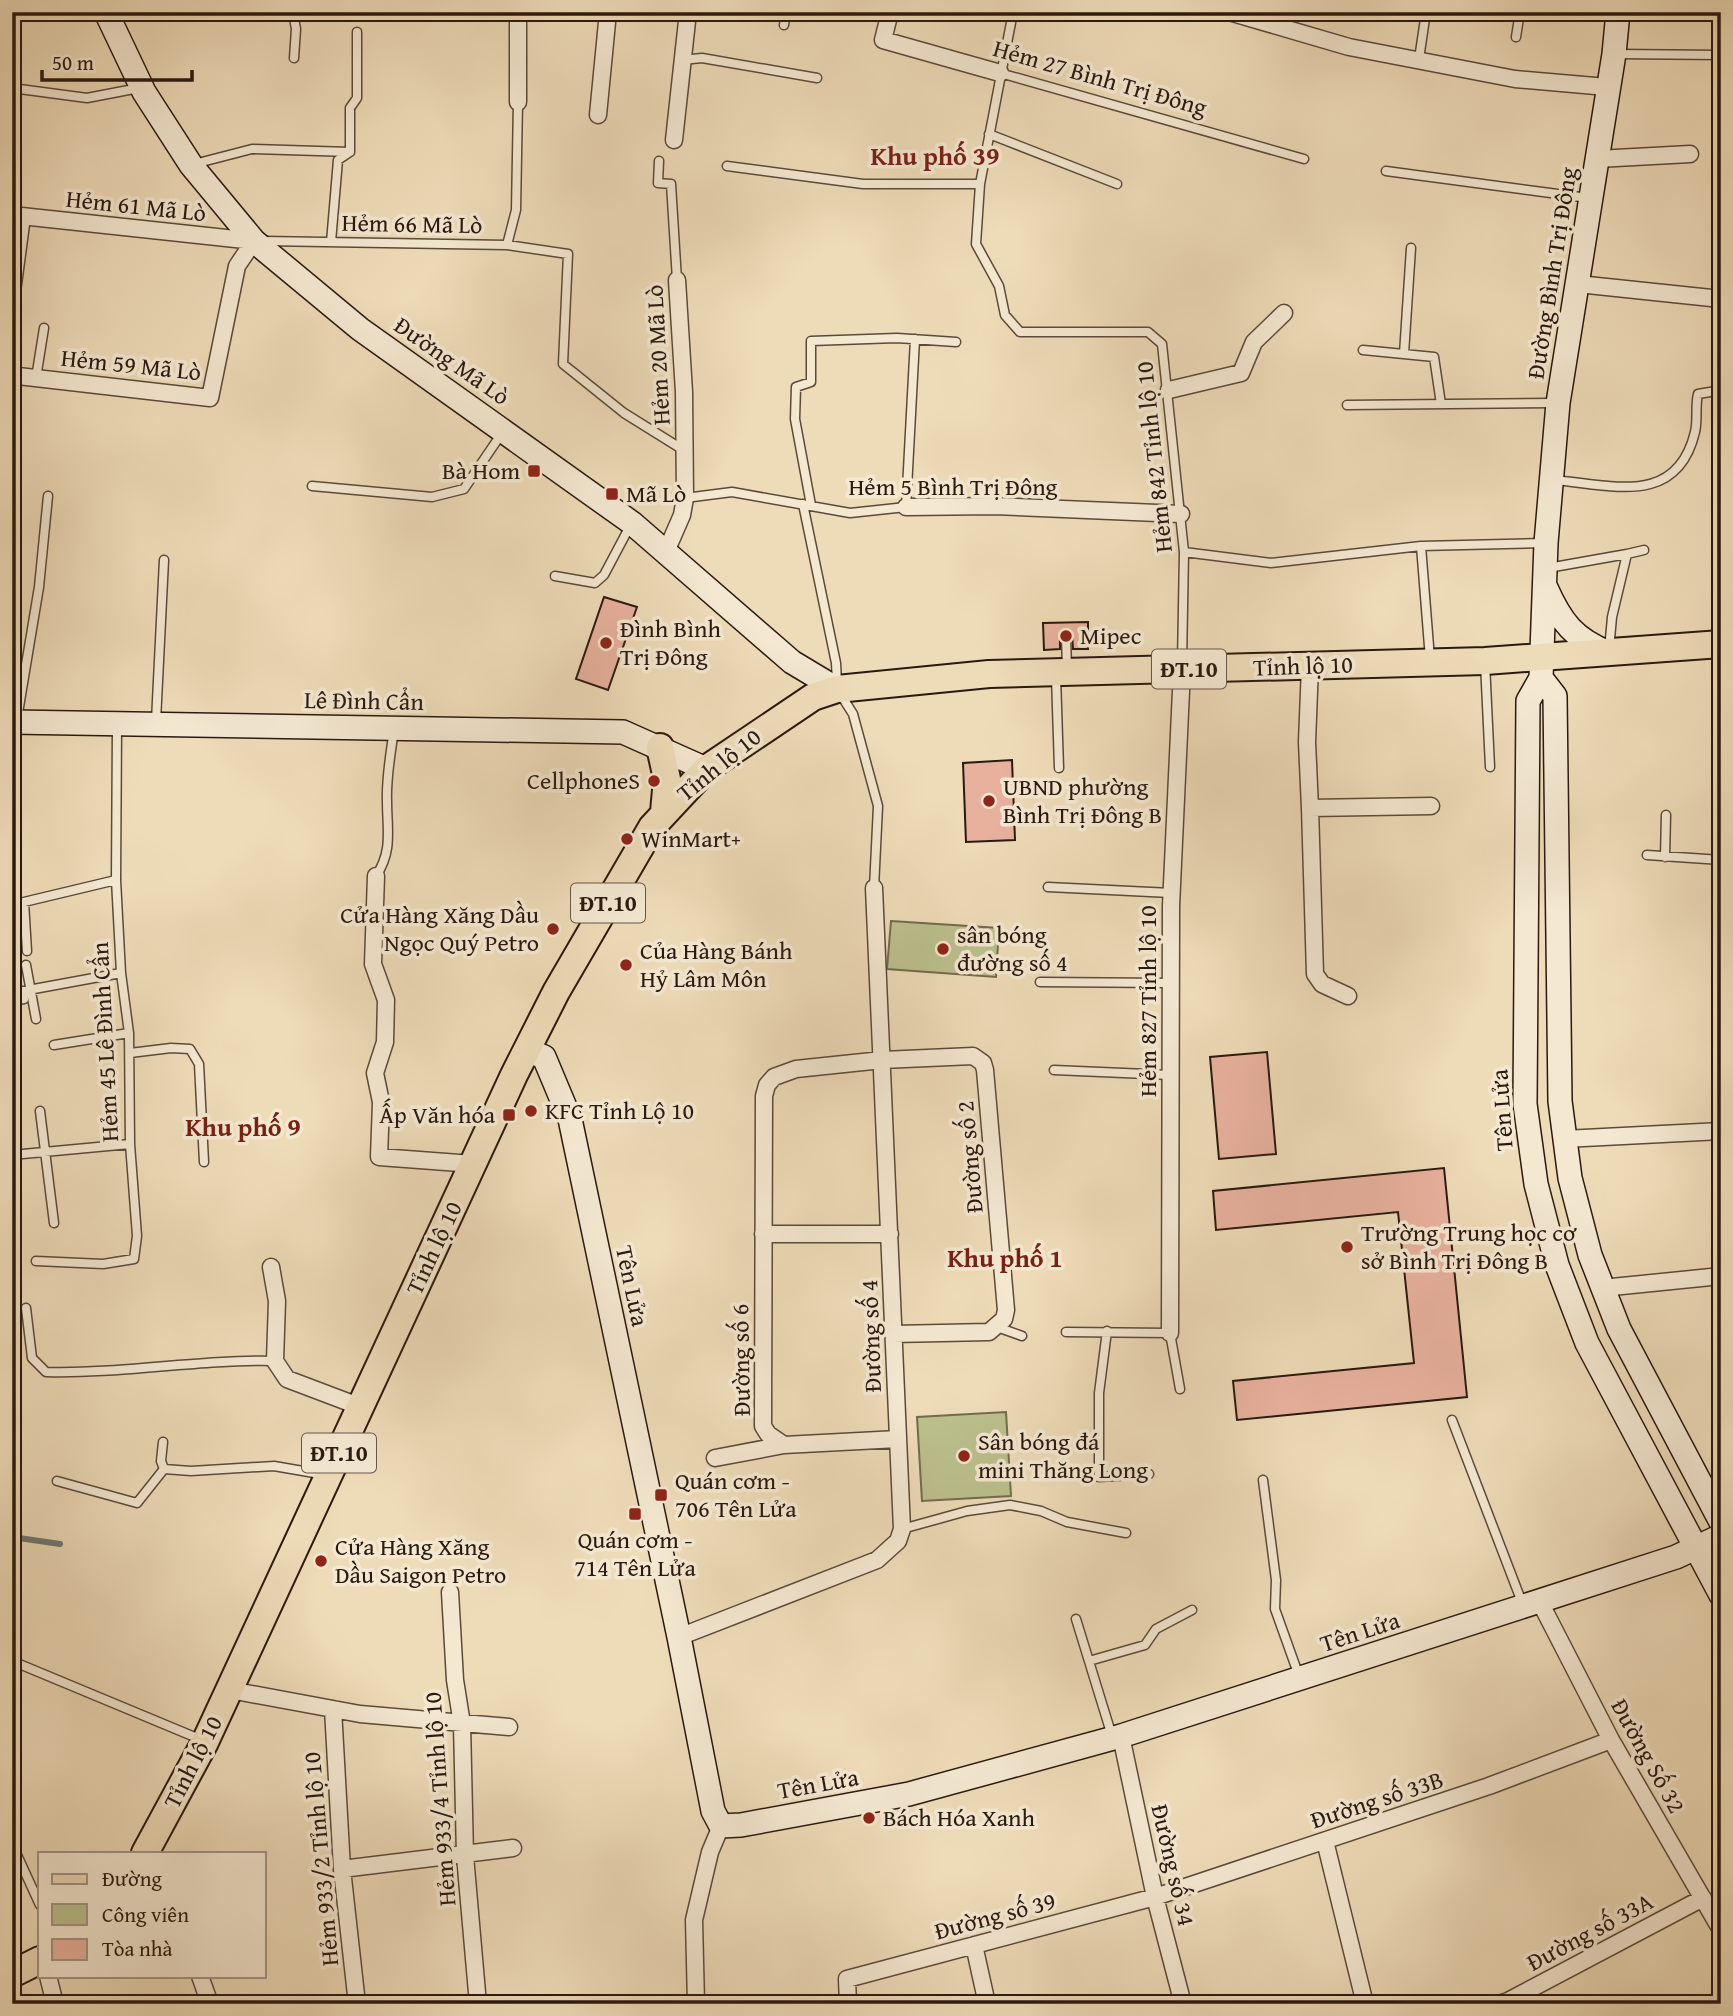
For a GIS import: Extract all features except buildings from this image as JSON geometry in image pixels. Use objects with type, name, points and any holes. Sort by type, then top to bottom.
[{"type":"main road","name":"Tỉnh lộ 10","points":[[146,1852],[230,1690],[473,1164],[556,992],[652,827],[706,769],[799,705],[837,689],[989,674],[1061,671],[1485,660],[1541,668],[1609,653],[1721,644]]},
{"type":"main road","points":[[660,747],[667,779],[664,812]]},
{"type":"main road","points":[[12,1973],[38,1961]]},
{"type":"street","name":"Đường Mã Lò","points":[[106,12],[142,88],[191,165],[254,241],[360,329],[632,523],[792,662],[837,689]]},
{"type":"street","points":[[517,102],[518,12]]},
{"type":"street","points":[[598,115],[608,12]]},
{"type":"street","points":[[674,140],[688,12]]},
{"type":"street","name":"Hẻm 27 Bình Trị Đông","points":[[890,12],[883,40],[1000,73]]},
{"type":"street","points":[[1229,12],[1278,19],[1349,47],[1515,79],[1607,87]]},
{"type":"street","name":"Đường Bình Trị Đông","points":[[1541,668],[1546,542],[1558,403],[1614,54],[1618,12]]},
{"type":"street","points":[[1597,159],[1690,154]]},
{"type":"street","name":"Hẻm 61 Mã Lò","points":[[19,216],[254,241]]},
{"type":"street","name":"Hẻm 59 Mã Lò","points":[[12,380],[18,376],[210,398],[237,267],[254,241]]},
{"type":"street","name":"Hẻm 20 Mã Lò","points":[[665,554],[682,515],[685,498],[686,452],[677,280]]},
{"type":"street","points":[[1577,284],[1721,299]]},
{"type":"street","points":[[1169,390],[1241,373],[1254,342],[1284,313]]},
{"type":"street","name":"Hẻm 5 Bình Trị Đông","points":[[906,507],[995,506],[1181,514]]},
{"type":"street","points":[[1544,575],[1568,627],[1585,643],[1609,653]]},
{"type":"street","points":[[1310,666],[1307,742],[1315,974],[1322,984],[1348,996]]},
{"type":"street","points":[[1541,668],[1555,696],[1560,1101],[1578,1217],[1602,1288],[1636,1364],[1721,1522]]},
{"type":"street","name":"Tên Lửa","points":[[1541,668],[1528,701],[1527,743],[1525,1104],[1536,1184],[1556,1265],[1587,1343],[1721,1595]]},
{"type":"street","name":"Hẻm 827 Tỉnh lộ 10","points":[[1170,1333],[1171,893],[1181,669]]},
{"type":"street","name":"Lê Đình Cẩn","points":[[15,722],[623,732],[706,769]]},
{"type":"street","points":[[1310,808],[1432,806]]},
{"type":"street","points":[[376,876],[373,964],[386,1000],[385,1042],[375,1073],[381,1102],[379,1157],[473,1164]]},
{"type":"street","name":"Đường số 4","points":[[874,888],[902,1529]]},
{"type":"street","name":"Tên Lửa","points":[[527,1049],[544,1057],[570,1119],[713,1811],[721,1826],[909,1794],[1116,1737],[1532,1605],[1696,1549]]},
{"type":"street","name":"Đường số 2","points":[[881,1060],[966,1055],[978,1058],[983,1063],[1006,1310],[998,1327]]},
{"type":"street","name":"Đường số 6","points":[[784,1445],[768,1434],[762,1417],[764,1096],[767,1085],[784,1072],[881,1060]]},
{"type":"street","points":[[1564,1139],[1721,1130]]},
{"type":"street","points":[[762,1234],[890,1234]]},
{"type":"street","points":[[271,1267],[277,1301],[275,1361],[287,1379],[361,1407]]},
{"type":"street","points":[[1602,1288],[1721,1276]]},
{"type":"street","points":[[894,1334],[980,1333],[998,1327]]},
{"type":"street","points":[[784,1445],[898,1439]]},
{"type":"street","name":"Đường số 6","points":[[715,1458],[784,1445]]},
{"type":"street","points":[[679,1637],[877,1560],[898,1541],[902,1529]]},
{"type":"street","points":[[1696,1549],[1721,1536]]},
{"type":"street","name":"Hẻm 933/4 Tỉnh lộ 10","points":[[450,1592],[455,1680],[462,1724],[465,1856],[478,2004]]},
{"type":"street","name":"Đường Số 32","points":[[1532,1605],[1721,1930]]},
{"type":"street","points":[[230,1690],[332,1709],[509,1727]]},
{"type":"street","name":"Hẻm 933/2 Tỉnh lộ 10","points":[[332,1709],[342,1869],[356,2004]]},
{"type":"street","name":"Đường số 34","points":[[1116,1737],[1183,2004]]},
{"type":"street","name":"Đường số 33B","points":[[1155,1898],[1489,1786],[1611,1740]]},
{"type":"street","points":[[696,2004],[694,1920],[710,1852],[721,1826]]},
{"type":"street","points":[[1325,1841],[1365,2004]]},
{"type":"street","points":[[342,1869],[513,1849]]},
{"type":"street","name":"Đường số 39","points":[[848,2004],[847,1979],[1155,1898]]},
{"type":"street","name":"Đường số 33A","points":[[1497,2004],[1508,2001],[1703,1898]]},
{"type":"street","points":[[974,1945],[988,2004]]},
{"type":"street","points":[[48,1978],[55,2004]]},
{"type":"street","points":[[201,1978],[210,2004]]},
{"type":"lane","points":[[293,12],[294,58]]},
{"type":"lane","points":[[784,25],[786,12]]},
{"type":"lane","name":"Hẻm 842 Tỉnh lộ 10","points":[[1013,12],[979,184],[976,244],[999,286],[1005,315],[1020,332],[1148,332],[1162,344],[1169,390],[1184,552],[1181,669]]},
{"type":"lane","points":[[1419,59],[1426,12]]},
{"type":"lane","points":[[1516,37],[1520,12]]},
{"type":"lane","points":[[350,152],[350,108],[357,98],[356,32]]},
{"type":"lane","points":[[1614,54],[1721,55]]},
{"type":"lane","points":[[682,60],[702,58],[817,78]]},
{"type":"lane","name":"Hẻm 27 Bình Trị Đông","points":[[1000,73],[1304,159]]},
{"type":"lane","points":[[12,88],[87,98],[142,88]]},
{"type":"lane","points":[[507,245],[516,210],[517,102]]},
{"type":"lane","points":[[989,134],[1118,184]]},
{"type":"lane","points":[[191,165],[252,149],[350,152]]},
{"type":"lane","points":[[331,242],[338,160],[350,152]]},
{"type":"lane","name":"Hẻm 20 Mã Lò","points":[[659,161],[658,183],[671,184],[677,280]]},
{"type":"lane","points":[[727,166],[863,184],[979,184]]},
{"type":"lane","points":[[1386,172],[1591,198]]},
{"type":"lane","points":[[12,292],[16,292],[19,216]]},
{"type":"lane","name":"Hẻm 66 Mã Lò","points":[[254,241],[507,245],[568,254],[563,364],[624,413],[686,452]]},
{"type":"lane","points":[[1404,354],[1412,248]]},
{"type":"lane","points":[[36,378],[44,328]]},
{"type":"lane","points":[[906,507],[915,339]]},
{"type":"lane","points":[[874,888],[878,806],[853,714],[837,689],[836,663],[807,504],[795,419],[796,387],[811,382],[811,341],[915,339],[956,342]]},
{"type":"lane","points":[[1363,350],[1434,357],[1437,392],[1441,404]]},
{"type":"lane","points":[[1551,480],[1635,487],[1664,481],[1680,464],[1695,432],[1698,394],[1716,391],[1721,387]]},
{"type":"lane","points":[[1347,405],[1558,403]]},
{"type":"lane","points":[[312,486],[432,497],[464,489],[503,430]]},
{"type":"lane","name":"Hẻm 5 Bình Trị Đông","points":[[685,498],[732,492],[850,513],[906,507]]},
{"type":"lane","points":[[15,722],[39,586],[48,496]]},
{"type":"lane","points":[[555,576],[595,583],[604,575],[632,523]]},
{"type":"lane","points":[[1184,552],[1271,563],[1420,547],[1546,542]]},
{"type":"lane","points":[[1420,547],[1430,663]]},
{"type":"lane","points":[[1544,575],[1644,550]]},
{"type":"lane","points":[[1609,653],[1612,617],[1627,554]]},
{"type":"lane","points":[[156,724],[164,560]]},
{"type":"lane","points":[[1059,768],[1061,671],[1066,636]]},
{"type":"lane","points":[[1485,660],[1490,767]]},
{"type":"lane","name":"Hẻm 45 Lê Đình Cẩn","points":[[36,1261],[103,1264],[134,1259],[137,1236],[130,1144],[130,1053],[121,974],[116,880],[117,723]]},
{"type":"lane","points":[[376,876],[386,861],[390,829],[387,801],[394,728]]},
{"type":"lane","points":[[1665,857],[1666,815]]},
{"type":"lane","points":[[1647,855],[1721,860]]},
{"type":"lane","points":[[27,951],[24,902],[116,880]]},
{"type":"lane","points":[[1048,887],[1171,893]]},
{"type":"lane","points":[[26,965],[36,1019]]},
{"type":"lane","points":[[12,1001],[24,999],[23,991],[31,989],[121,974]]},
{"type":"lane","points":[[1040,982],[1170,983]]},
{"type":"lane","points":[[54,1045],[129,1033]]},
{"type":"lane","points":[[130,1053],[171,1048],[190,1049],[199,1064],[204,1162]]},
{"type":"lane","points":[[1054,1070],[1170,1075]]},
{"type":"lane","points":[[40,1111],[54,1223]]},
{"type":"lane","points":[[12,1155],[130,1144]]},
{"type":"lane","points":[[26,1308],[32,1358],[46,1372],[141,1368],[218,1360],[275,1361]]},
{"type":"lane","points":[[998,1327],[1022,1336]]},
{"type":"lane","points":[[1107,1331],[1099,1393],[1099,1477],[1149,1475]]},
{"type":"lane","points":[[1066,1332],[1170,1333],[1180,1389]]},
{"type":"lane","points":[[1452,1420],[1532,1605]]},
{"type":"lane","points":[[57,1480],[137,1503],[164,1469],[163,1443]]},
{"type":"lane","points":[[164,1469],[191,1471],[274,1466],[329,1475]]},
{"type":"lane","points":[[1263,1480],[1276,1580],[1275,1609],[1300,1679]]},
{"type":"lane","points":[[902,1529],[967,1511],[1010,1505],[1041,1511],[1067,1522],[1126,1533]]},
{"type":"lane","points":[[1089,1661],[1145,1645],[1156,1629],[1192,1610]]},
{"type":"lane","points":[[1076,1619],[1116,1737]]},
{"type":"lane","points":[[12,1661],[205,1741]]},
{"type":"lane","points":[[12,1844],[38,1901]]},
{"type":"green space","name":"sân bóng đường số 4","points":[[891,921],[999,928],[996,977],[887,969]]},
{"type":"green space","name":"Sân bóng đá mini Thăng Long","points":[[1006,1412],[1011,1496],[922,1501],[917,1417]]},
{"type":"waterway","points":[[12,1537],[60,1544]]},
{"type":"place","name":"Bà Hom","points":[[534,471]]},
{"type":"place","name":"Mã Lò","points":[[612,494]]},
{"type":"place","name":"Mipec","points":[[1066,636]]},
{"type":"place","name":"Đình Bình Trị Đông","points":[[606,643]]},
{"type":"place","name":"CellphoneS","points":[[654,781]]},
{"type":"place","name":"UBND phường Bình Trị Đông B","points":[[989,801]]},
{"type":"place","name":"WinMart+","points":[[627,839]]},
{"type":"place","name":"Cửa Hàng Xăng Dầu Ngọc Quý Petro","points":[[553,929]]},
{"type":"place","name":"sân bóng đường số 4","points":[[943,949]]},
{"type":"place","name":"Của Hàng Bánh Hỷ Lâm Môn","points":[[626,965]]},
{"type":"place","name":"KFC Tỉnh Lộ 10","points":[[531,1111]]},
{"type":"place","name":"Ấp Văn hóa","points":[[509,1115]]},
{"type":"place","name":"Trường Trung học cơ sở Bình Trị Đông B","points":[[1347,1247]]},
{"type":"place","name":"Sân bóng đá mini Thăng Long","points":[[964,1456]]},
{"type":"place","name":"Quán cơm - 706 Tên Lửa","points":[[661,1495]]},
{"type":"place","name":"Quán cơm - 714 Tên Lửa","points":[[635,1514]]},
{"type":"place","name":"Cửa Hàng Xăng Dầu Saigon Petro","points":[[321,1561]]},
{"type":"place","name":"Bách Hóa Xanh","points":[[869,1818]]},
{"type":"district","name":"Khu phố 39","points":[[935,156]]},
{"type":"district","name":"Khu phố 9","points":[[243,1127]]},
{"type":"district","name":"Khu phố 1","points":[[1005,1258]]}]
